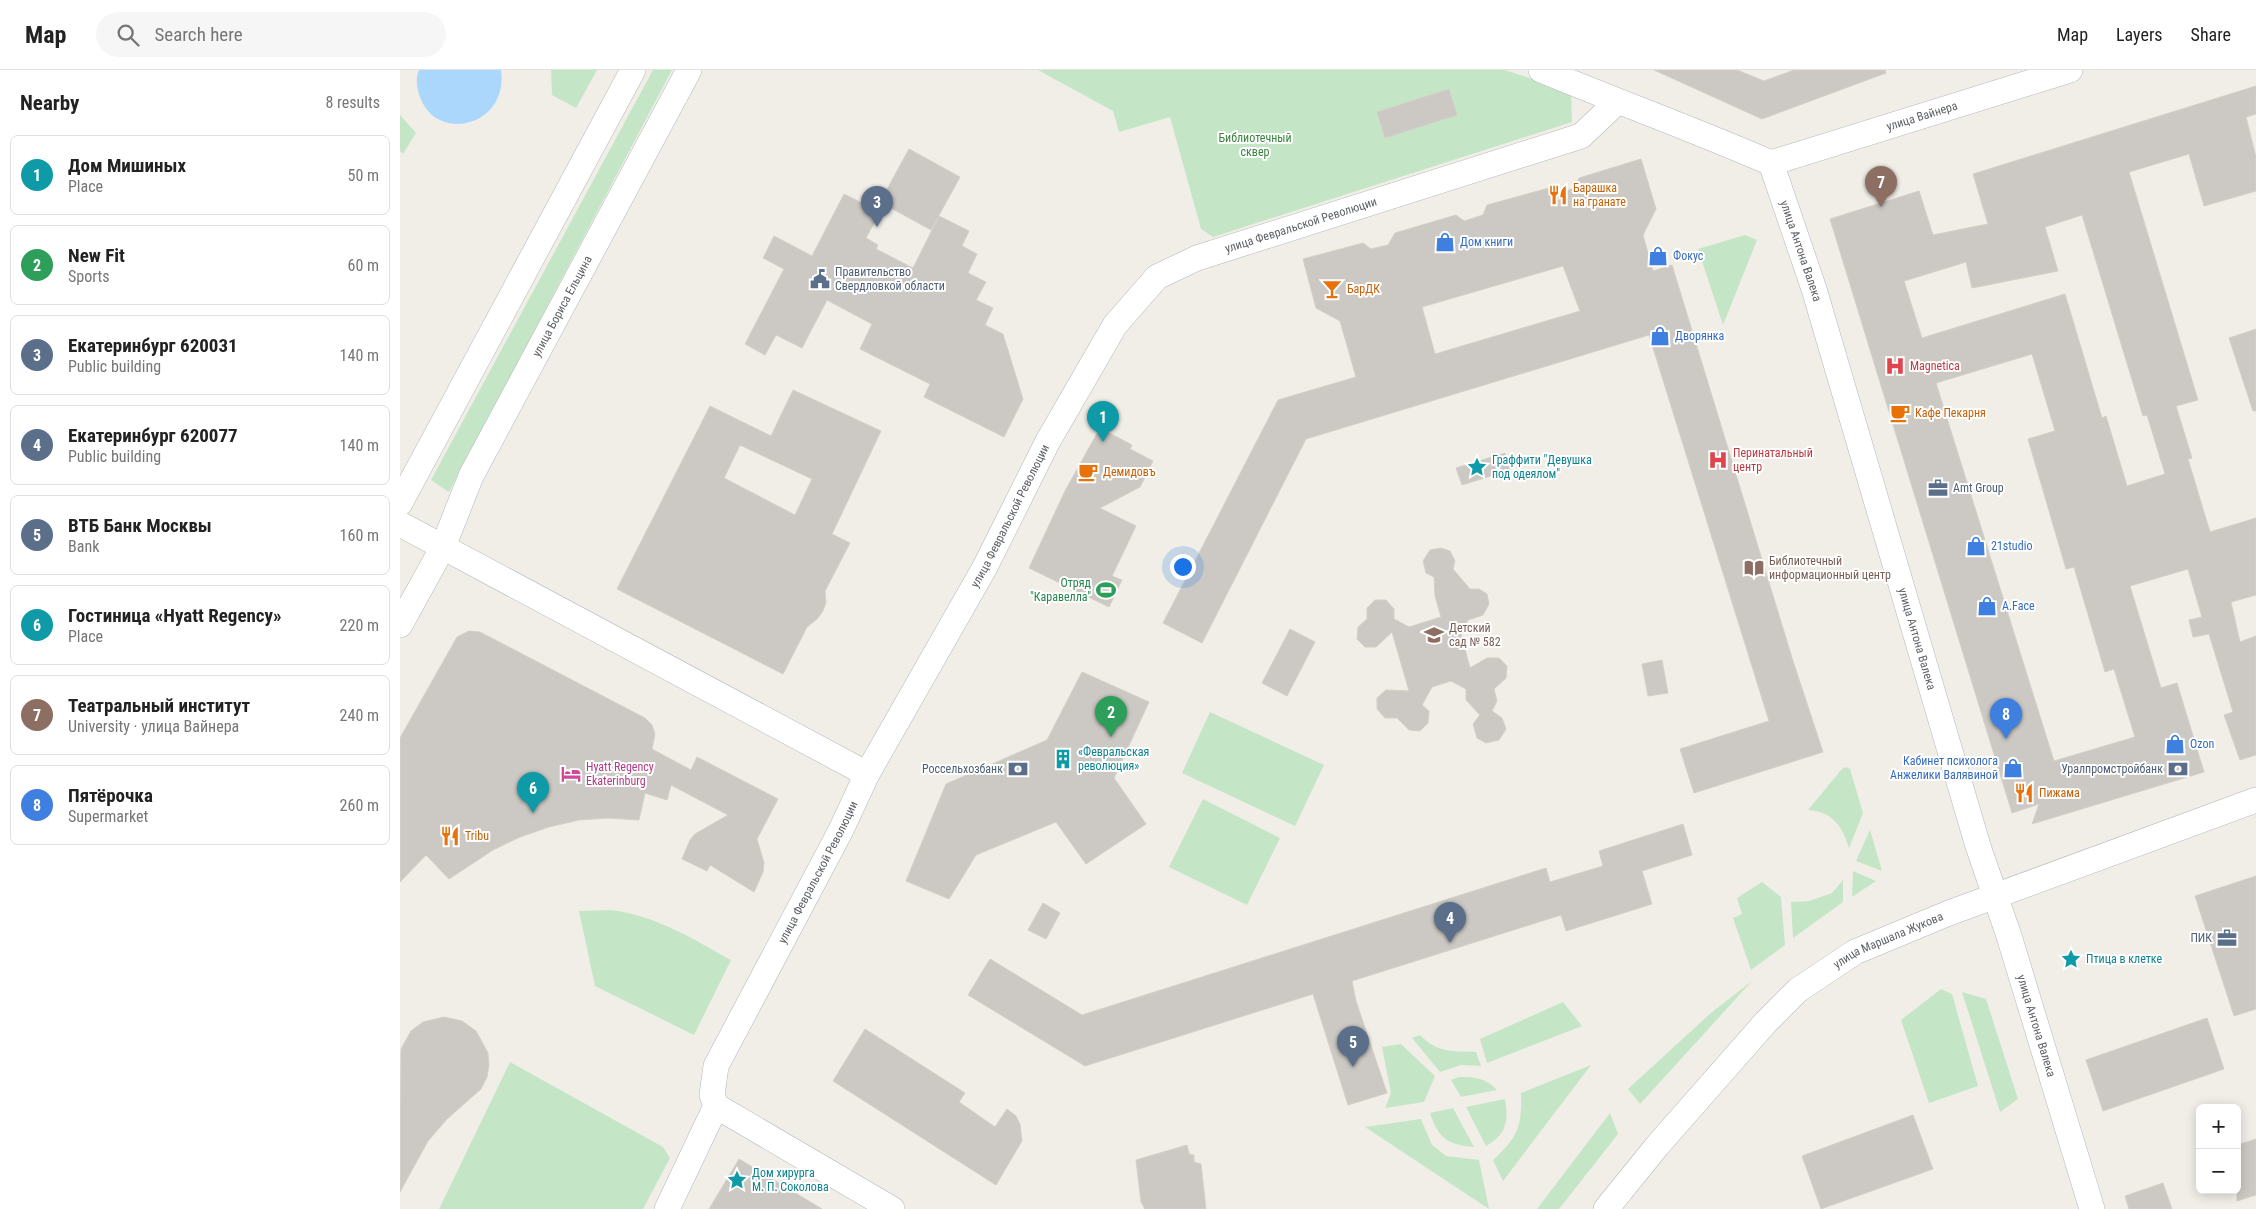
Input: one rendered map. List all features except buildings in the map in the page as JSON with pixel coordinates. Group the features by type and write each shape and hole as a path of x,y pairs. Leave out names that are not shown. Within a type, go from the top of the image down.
{"street":[{"path":"400,503 634,70"},
{"name":"улица Бориса Ельцина","path":"400,626 443,547 471,476 689,70"},
{"path":"1541,70 1617,102 1698,131 1771,163"},
{"name":"улица Вайнера","path":"1771,163 2070,70"},
{"name":"улица Февральской Революции","path":"716,1106 712,1095 716,1066 841,830 867,774 985,567 1069,402 1115,325 1157,277 1197,258 1581,136 1617,102"},
{"name":"улица Антона Валека","path":"1771,163 1814,289 1978,846 2009,936 2092,1209"},
{"path":"400,524 867,774"},
{"name":"улица Маршала Жукова","path":"1606,1209 1657,1146 1766,1022 1798,990 1855,952 1949,913 1995,898 2256,800"},
{"path":"667,1209 716,1106 892,1209"}],"green space":[{"path":"551,70 597,70 576,108 552,95"},
{"path":"653,70 672,70 449,492 431,480"},
{"name":"Библиотечный сквер","path":"1038,70 1505,70 1571,92 1572,122 1213,237 1201,229 1170,117 1119,132 1113,111"},
{"path":"400,115 416,133 403,154 400,151"},
{"path":"1745,235 1757,240 1723,325 1698,249"},
{"path":"1210,712 1324,765 1295,826 1182,773"},
{"path":"1846,767 1850,769 1863,813 1849,848 1840,827 1830,817 1817,811 1808,810 1842,769"},
{"path":"1203,799 1280,838 1247,905 1169,867"},
{"path":"1870,830 1882,871 1856,861"},
{"path":"1853,871 1876,881 1852,897"},
{"path":"1843,880 1843,902 1793,938 1791,902 1809,901 1832,893"},
{"path":"1762,882 1781,897 1785,945 1751,970 1733,918 1742,914 1737,898"},
{"path":"611,910 644,917 659,923 688,936 731,960 694,1035 595,986 579,911"},
{"path":"1752,981 1640,1104 1628,1089 1712,1012"},
{"path":"1941,989 1952,994 1978,1086 1929,1103 1901,1020"},
{"path":"1962,992 1986,999 2018,1099 2000,1112"},
{"path":"1563,1002 1582,1026 1487,1063 1480,1039"},
{"path":"1420,1035 1426,1041 1445,1050 1476,1052 1481,1066 1461,1065 1440,1072 1412,1038"},
{"path":"1401,1044 1435,1076 1424,1102 1385,1108 1391,1093 1382,1047"},
{"path":"510,1062 663,1147 670,1158 643,1209 439,1209"},
{"path":"1591,1065 1503,1181 1493,1160 1508,1145 1517,1131 1521,1115 1521,1093"},
{"path":"1459,1077 1480,1079 1489,1083 1497,1090 1461,1097 1451,1080"},
{"path":"1505,1099 1507,1114 1502,1132 1493,1142 1486,1146 1466,1107"},
{"path":"1453,1108 1474,1147 1457,1144 1445,1139 1433,1122 1430,1113"},
{"path":"1610,1113 1618,1134 1559,1209 1537,1209"},
{"path":"1421,1119 1432,1145 1446,1156 1479,1160 1489,1209 1365,1127"}],"water":[{"path":"419,70 501,70 501,89 494,104 483,116 470,122 455,124 441,120 429,112 418,90"}],"place":[{"name":"Барашка на гранате","path":"1558,195"},
{"name":"Театральный институт","path":"1881,207"},
{"name":"Екатеринбург 620031","path":"877,227"},
{"name":"Дом книги","path":"1445,242"},
{"name":"Фокус","path":"1658,256"},
{"name":"Правительство Свердловкой области","path":"820,279"},
{"name":"БарДК","path":"1332,289"},
{"name":"Дворянка","path":"1660,336"},
{"name":"Magnetica","path":"1895,366"},
{"name":"Кафе Пекарня","path":"1900,413"},
{"name":"Дом Мишиных","path":"1103,442"},
{"name":"Перинатальный центр","path":"1718,460"},
{"name":"Граффити \"Девушка под одеялом\"","path":"1477,467"},
{"name":"Демидовъ","path":"1088,472"},
{"name":"Аmt Group","path":"1938,488"},
{"name":"21studio","path":"1976,546"},
{"name":"Библиотечный информационный центр","path":"1754,568"},
{"name":"Отряд \"Каравелла\"","path":"1106,590"},
{"name":"А.Face","path":"1987,606"},
{"name":"Детский сад № 582","path":"1434,635"},
{"name":"New Fit","path":"1111,737"},
{"name":"Пятёрочка","path":"2006,739"},
{"name":"Ozon","path":"2175,744"},
{"name":"«Февральская революция»","path":"1063,759"},
{"name":"Кабинет психолога Анжелики Валявиной","path":"2013,768"},
{"name":"Россельхозбанк","path":"1018,769"},
{"name":"Уралпромстройбанк","path":"2178,769"},
{"name":"Hyatt Regency Ekaterinburg","path":"571,774"},
{"name":"Пижама","path":"2024,793"},
{"name":"Гостиница «Hyatt Regency»","path":"533,813"},
{"name":"Tribu","path":"450,836"},
{"name":"ПИК","path":"2227,938"},
{"name":"Екатеринбург 620077","path":"1450,943"},
{"name":"Птица в клетке","path":"2071,959"},
{"name":"ВТБ Банк Москвы","path":"1353,1067"},
{"name":"Дом хирурга М. П. Соколова","path":"737,1180"}]}
